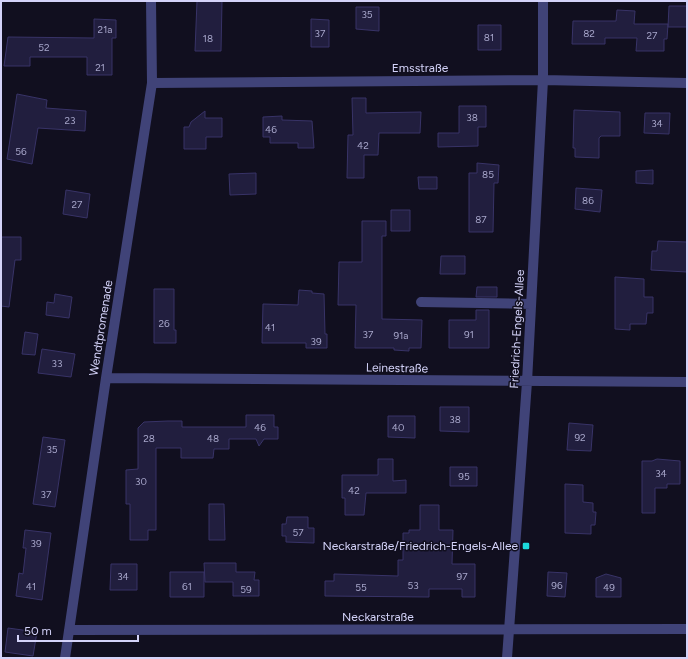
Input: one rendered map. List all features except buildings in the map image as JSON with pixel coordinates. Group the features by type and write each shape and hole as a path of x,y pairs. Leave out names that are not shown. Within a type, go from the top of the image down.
{"street":[{"name":"Wendtpromenade","path":"65,658 106,378 152,83 151,1"},
{"name":"Friedrich-Engels-Allee","path":"507,658 528,382 543,80 542,1"},
{"name":"Emsstraße","path":"152,83 543,80 687,83"},
{"path":"421,302 531,304"},
{"name":"Leinestraße","path":"106,378 687,382"},
{"name":"Neckarstraße","path":"69,630 687,629"}],"place":[{"name":"Neckarstraße/Friedrich-Engels-Allee","path":"526,546"}]}
